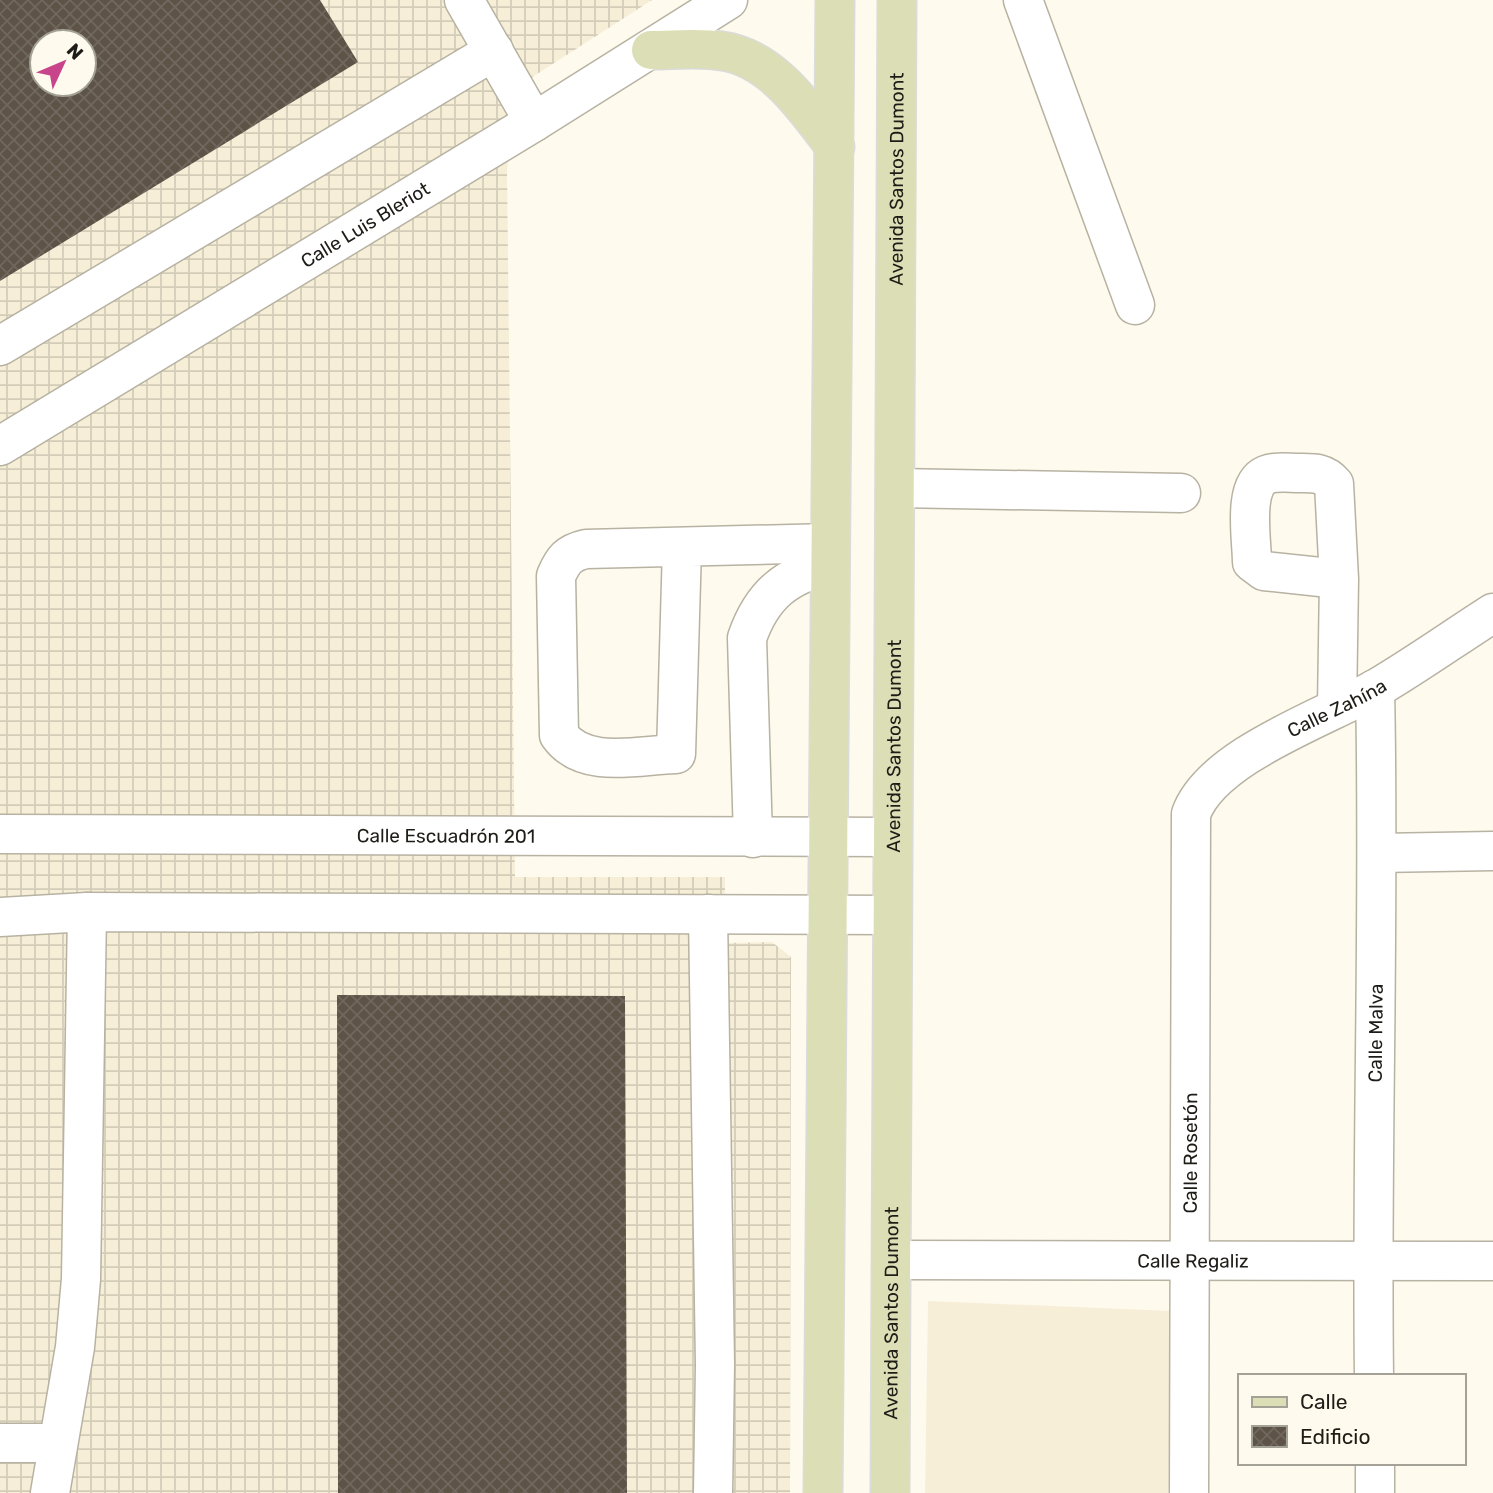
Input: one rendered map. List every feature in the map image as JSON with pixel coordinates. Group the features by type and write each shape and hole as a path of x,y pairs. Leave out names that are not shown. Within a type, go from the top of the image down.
{"main road":[{"path":"824,1493 826,915 835,0"},
{"name":"Avenida Santos Dumont","path":"890,1493 891,837 897,488 897,0"},
{"path":"651,50 724,51 761,67 793,91 835,147"}],"street":[{"path":"464,0 534,122"},
{"name":"Calle Luis Bleriot","path":"0,446 534,122 728,0"},
{"path":"1023,0 1135,305"},
{"path":"0,345 494,51"},
{"path":"897,488 1181,493"},
{"path":"682,547 676,754 587,757 573,751 559,735 556,576 562,561 571,552 586,549 682,547 830,554"},
{"path":"754,838 747,638 754,617 785,582 830,554"},
{"path":"1337,707 1339,579"},
{"name":"Calle Zahína","path":"1191,814 1195,802 1220,773 1337,707 1375,689 1493,613"},
{"name":"Calle Malva","path":"1374,1374 1372,1261 1379,853 1375,689"},
{"name":"Calle Rosetón","path":"1189,1493 1191,814"},
{"name":"Calle Escuadrón 201","path":"0,834 827,839 891,837"},
{"path":"1379,853 1493,851"},
{"path":"0,917 87,912 892,915"},
{"path":"50,1493 75,1347 80,1279 87,912"},
{"path":"708,914 715,1365 713,1493"},
{"name":"Calle Regaliz","path":"892,1261 1493,1261"},
{"path":"0,1443 58,1443"},
{"path":"1375,1465 1375,1493"}],"shaded area":[{"path":"0,0 652,0 517,87 507,171 515,877 725,877 725,943 772,942 791,957 790,1493 0,1493"},
{"path":"928,1301 1172,1311 1168,1493 925,1493"}],"building":[{"path":"0,0 320,0 358,62 0,281"},
{"path":"337,995 625,996 627,1493 338,1493"}]}
